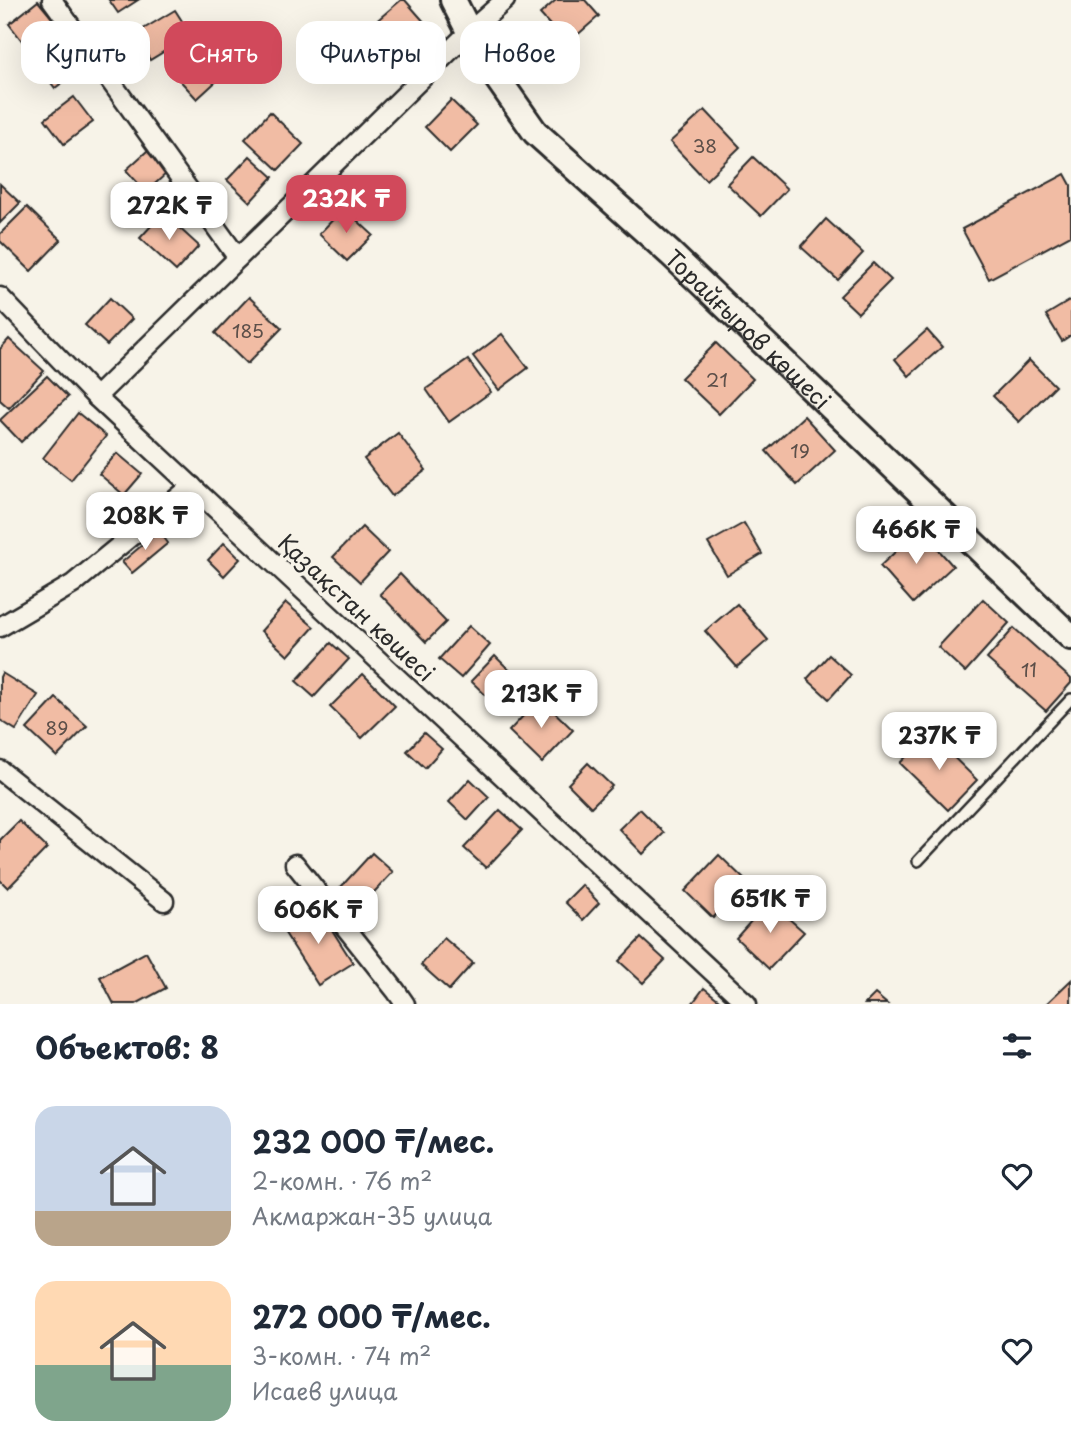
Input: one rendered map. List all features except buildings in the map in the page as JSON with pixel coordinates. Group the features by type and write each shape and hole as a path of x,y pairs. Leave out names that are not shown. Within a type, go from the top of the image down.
{"street":[{"path":"52,0 239,258"},
{"name":"Торайғыров көшесі","path":"453,0 464,21"},
{"path":"481,21 505,0"},
{"path":"96,397 460,41"},
{"name":"Торайғыров көшесі","path":"501,84 535,132 671,254 1071,637"},
{"name":"Қазақстан көшесі","path":"0,297 96,397 747,1004"},
{"path":"0,627 73,584 192,486"},
{"path":"0,770 164,901"},
{"path":"295,864 405,1004"}],"lane":[{"path":"918,861 1071,699"}]}
